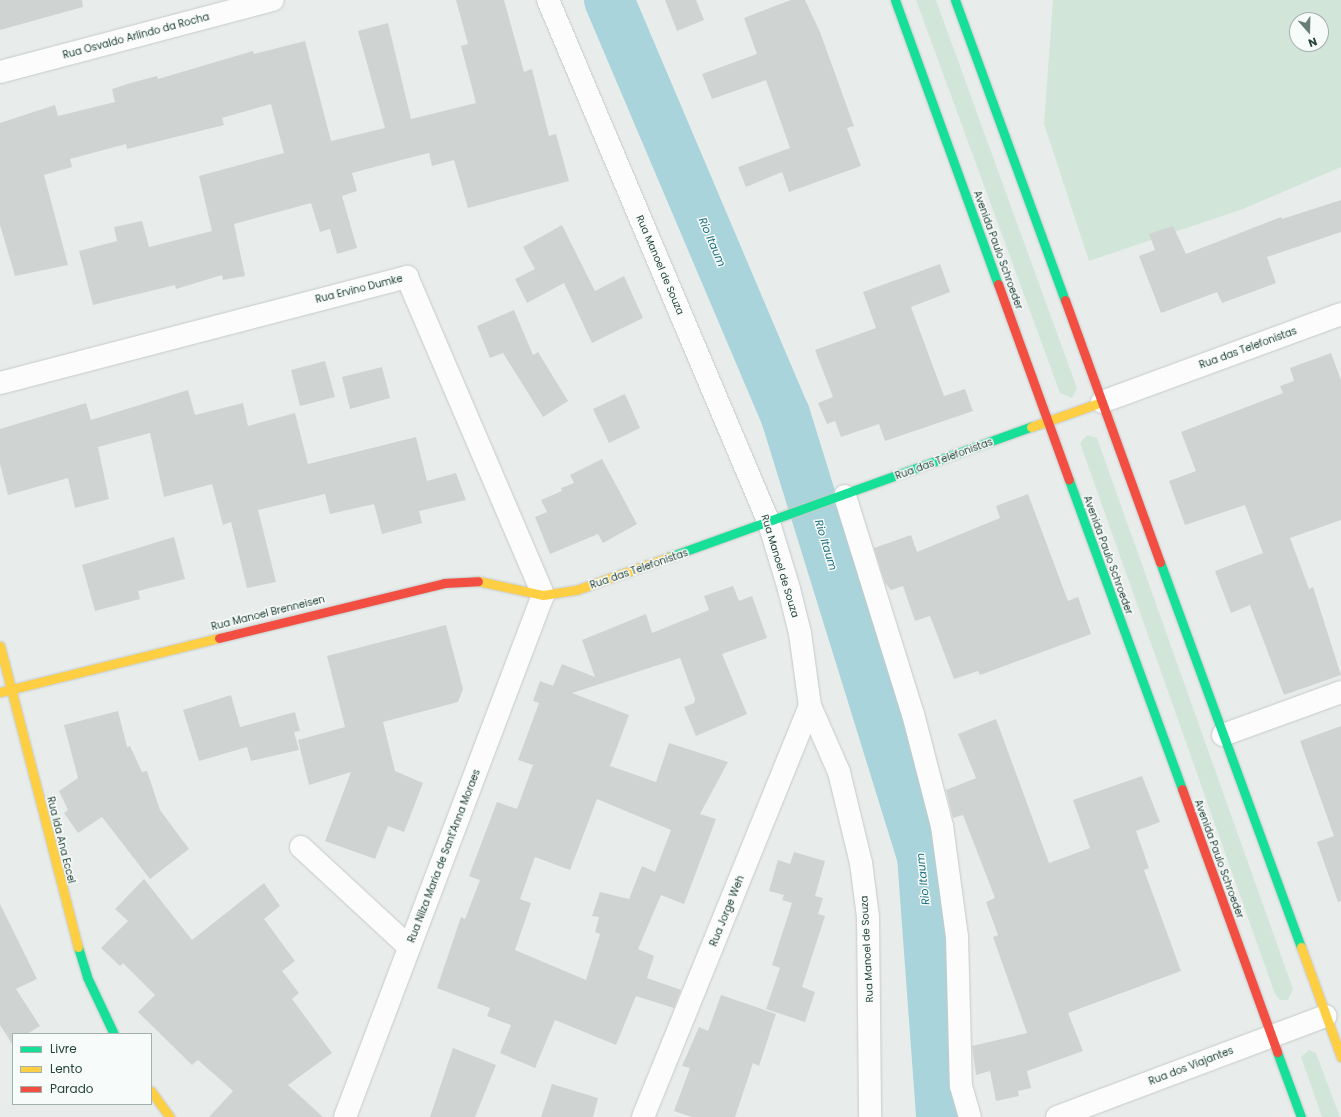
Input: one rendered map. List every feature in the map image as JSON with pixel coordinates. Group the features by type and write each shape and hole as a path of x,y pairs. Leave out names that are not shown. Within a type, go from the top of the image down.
{"main road":[{"name":"Avenida Paulo Schroeder","path":"896,0 1301,1117"},
{"path":"956,0 1341,1057"},
{"name":"Rua das Telefonistas","path":"543,595 615,578 1102,402"},
{"name":"Rua Manoel Brenneisen","path":"0,692 444,583 478,581 543,595"},
{"name":"Rua Ida Ana Eccel","path":"0,646 85,970 114,1033"},
{"path":"152,1092 170,1117"}],"street":[{"name":"Rua Osvaldo Arlindo da Rocha","path":"0,72 273,0"},
{"name":"Rua Manoel de Souza","path":"548,0 769,523 800,633 810,706 839,772 861,863 868,917 870,1117"},
{"name":"Rua Ervino Dumke","path":"0,383 407,276 543,595"},
{"name":"Rua das Telefonistas","path":"1102,402 1341,314"},
{"path":"837,498 914,714 942,826 958,937 961,1086 970,1117"},
{"name":"Rua Nilza Maria de Sant'Anna Moraes","path":"345,1117 543,595"},
{"path":"1224,736 1341,692"},
{"name":"Rua Jorge Weh","path":"644,1117 810,706"},
{"path":"301,847 409,947"},
{"name":"Rua dos Viajantes","path":"1057,1117 1326,1016"}],"green space":[{"path":"916,0 936,0 1077,388 1072,398 1060,393"},
{"path":"1053,0 1341,0 1341,167 1243,209 1089,261 1044,124"},
{"path":"1087,435 1097,438 1293,989 1288,1000 1280,1000 1275,994 1080,443"},
{"path":"1309,1050 1316,1053 1340,1117 1322,1117 1301,1057"}],"building":[{"path":"0,0 82,0 83,7 0,30"},
{"path":"456,0 504,0 524,72 532,69 549,136 556,134 569,181 468,208 454,160 432,166 429,153 401,160 352,173 357,191 342,196 357,248 337,254 330,229 320,232 311,203 234,224 245,276 223,280 222,275 176,289 175,285 93,305 79,251 117,241 114,227 142,221 149,247 212,231 199,176 284,153 271,104 222,118 224,125 127,149 126,144 70,159 72,167 44,175 68,265 15,276 0,225 0,123 55,105 58,116 115,102 112,89 157,76 158,79 253,51 254,54 305,41 331,141 385,128 358,31 388,23 411,119 476,103 461,46 468,44"},
{"path":"665,0 696,0 704,20 677,31"},
{"path":"791,0 805,0 820,32 854,126 847,128 861,166 789,192 782,172 746,187 738,167 790,148 766,80 712,99 702,74 757,54 744,18"},
{"path":"1341,200 1341,232 1267,257 1276,283 1222,303 1217,292 1161,313 1139,256 1155,250 1149,234 1173,226 1186,254 1281,217 1282,219"},
{"path":"562,225 595,291 624,276 643,318 592,343 564,283 527,303 515,279 535,269 523,247"},
{"path":"940,264 950,292 911,307 944,396 965,389 973,411 885,441 879,424 841,437 835,421 827,424 818,403 833,397 815,350 876,328 863,292"},
{"path":"514,310 533,355 538,352 568,401 543,417 503,353 490,358 477,326"},
{"path":"1331,353 1341,380 1341,520 1290,538 1309,589 1313,587 1341,675 1284,695 1250,605 1231,613 1215,571 1263,553 1245,505 1185,525 1169,481 1196,471 1181,432 1283,393 1280,386 1294,381 1290,368"},
{"path":"325,361 335,397 300,406 291,370"},
{"path":"382,367 390,398 350,409 342,377"},
{"path":"188,390 195,415 243,403 248,426 295,413 308,464 416,437 427,481 456,473 466,500 419,511 422,523 382,534 374,504 330,514 325,494 258,510 276,582 247,588 231,522 223,525 212,484 164,497 150,433 98,447 109,499 75,508 68,478 8,495 0,464 0,429 86,403 91,420"},
{"path":"625,394 640,428 609,443 593,409"},
{"path":"602,459 637,524 603,543 598,534 550,554 535,517 547,512 541,500 562,491 561,488 574,483 570,475"},
{"path":"1028,494 1068,601 1078,597 1091,634 980,675 978,671 954,679 930,616 915,621 903,586 891,590 885,583 874,548 911,535 917,552 1000,518 996,506"},
{"path":"174,537 185,579 138,591 140,599 95,611 82,565"},
{"path":"733,586 739,601 752,596 767,638 722,654 747,714 696,736 684,707 694,703 695,699 680,658 572,693 629,715 610,766 656,782 669,743 728,762 700,814 716,819 684,904 661,895 638,949 654,956 647,978 681,990 674,1008 636,996 616,1045 555,1020 535,1068 500,1053 511,1025 487,1016 490,1008 437,988 461,917 465,919 480,880 469,876 497,802 517,809 533,765 518,760 539,703 533,701 540,681 553,686 562,664 595,677 582,640 646,614 652,633 709,610 704,596","holes":["597,799 671,830 655,872 642,866 629,899 600,892 592,916 599,917 595,932 600,934 586,980 515,950 531,903 520,899 535,857 570,870"]},
{"path":"446,625 463,689 458,702 383,722 395,771 423,783 404,832 388,826 375,859 325,841 351,772 309,785 298,740 345,727 327,656"},
{"path":"231,695 240,727 295,712 300,731 294,732 299,750 251,761 247,747 199,761 183,710"},
{"path":"118,711 127,747 130,746 142,772 147,771 160,810 189,849 150,879 102,817 78,833 64,813 68,810 59,791 78,778 64,725"},
{"path":"996,719 1049,863 1090,848 1073,800 1142,776 1160,822 1136,831 1149,868 1144,870 1181,971 1068,1013 1083,1051 1027,1071 1031,1088 1018,1091 1019,1096 996,1101 990,1071 976,1075 972,1046 1027,1033 993,937 998,935 986,902 995,898 963,815 953,818 946,790 976,778 958,734"},
{"path":"1341,726 1341,901 1338,902 1317,842 1334,836 1300,741"},
{"path":"794,852 825,861 815,896 823,898 818,914 825,916 802,987 815,992 805,1022 766,1009 780,968 772,965 792,903 782,900 784,895 769,891 778,860 790,864"},
{"path":"144,879 192,940 264,883 280,906 264,919 295,961 282,971 299,993 292,999 332,1053 288,1085 323,1117 209,1117 233,1091 198,1060 192,1065 138,1012 155,995 123,963 120,966 101,948 128,921 115,909"},
{"path":"0,904 37,979 16,989 40,1026 29,1033 12,1033 12,1044 0,1025"},
{"path":"721,995 776,1014 759,1066 753,1063 735,1117 692,1117 674,1111 690,1068 682,1066 699,1027 708,1031"},
{"path":"453,1048 496,1065 475,1117 430,1117"},
{"path":"552,1084 598,1098 593,1117 541,1117"}],"waterway":[{"name":"Rio Itaum","path":"609,0 785,414 922,856 941,1117"}],"traffic: fast":[{"path":"895,0 998,284"},
{"path":"955,0 1065,300"},
{"path":"669,557 1031,427"},
{"path":"1069,480 1182,789"},
{"path":"1160,562 1301,947"},
{"path":"78,947 87,977 114,1033"},
{"path":"1277,1052 1301,1117"}],"traffic: slow":[{"path":"1031,427 1102,402"},
{"path":"478,581 543,595 576,590 669,557"},
{"path":"0,692 219,638"},
{"path":"0,646 78,947"},
{"path":"1301,947 1341,1057"},
{"path":"152,1092 170,1117"}],"traffic: jam":[{"path":"998,284 1069,480"},
{"path":"1065,300 1160,562"},
{"path":"219,638 444,583 478,581"},
{"path":"1182,789 1277,1052"}]}
